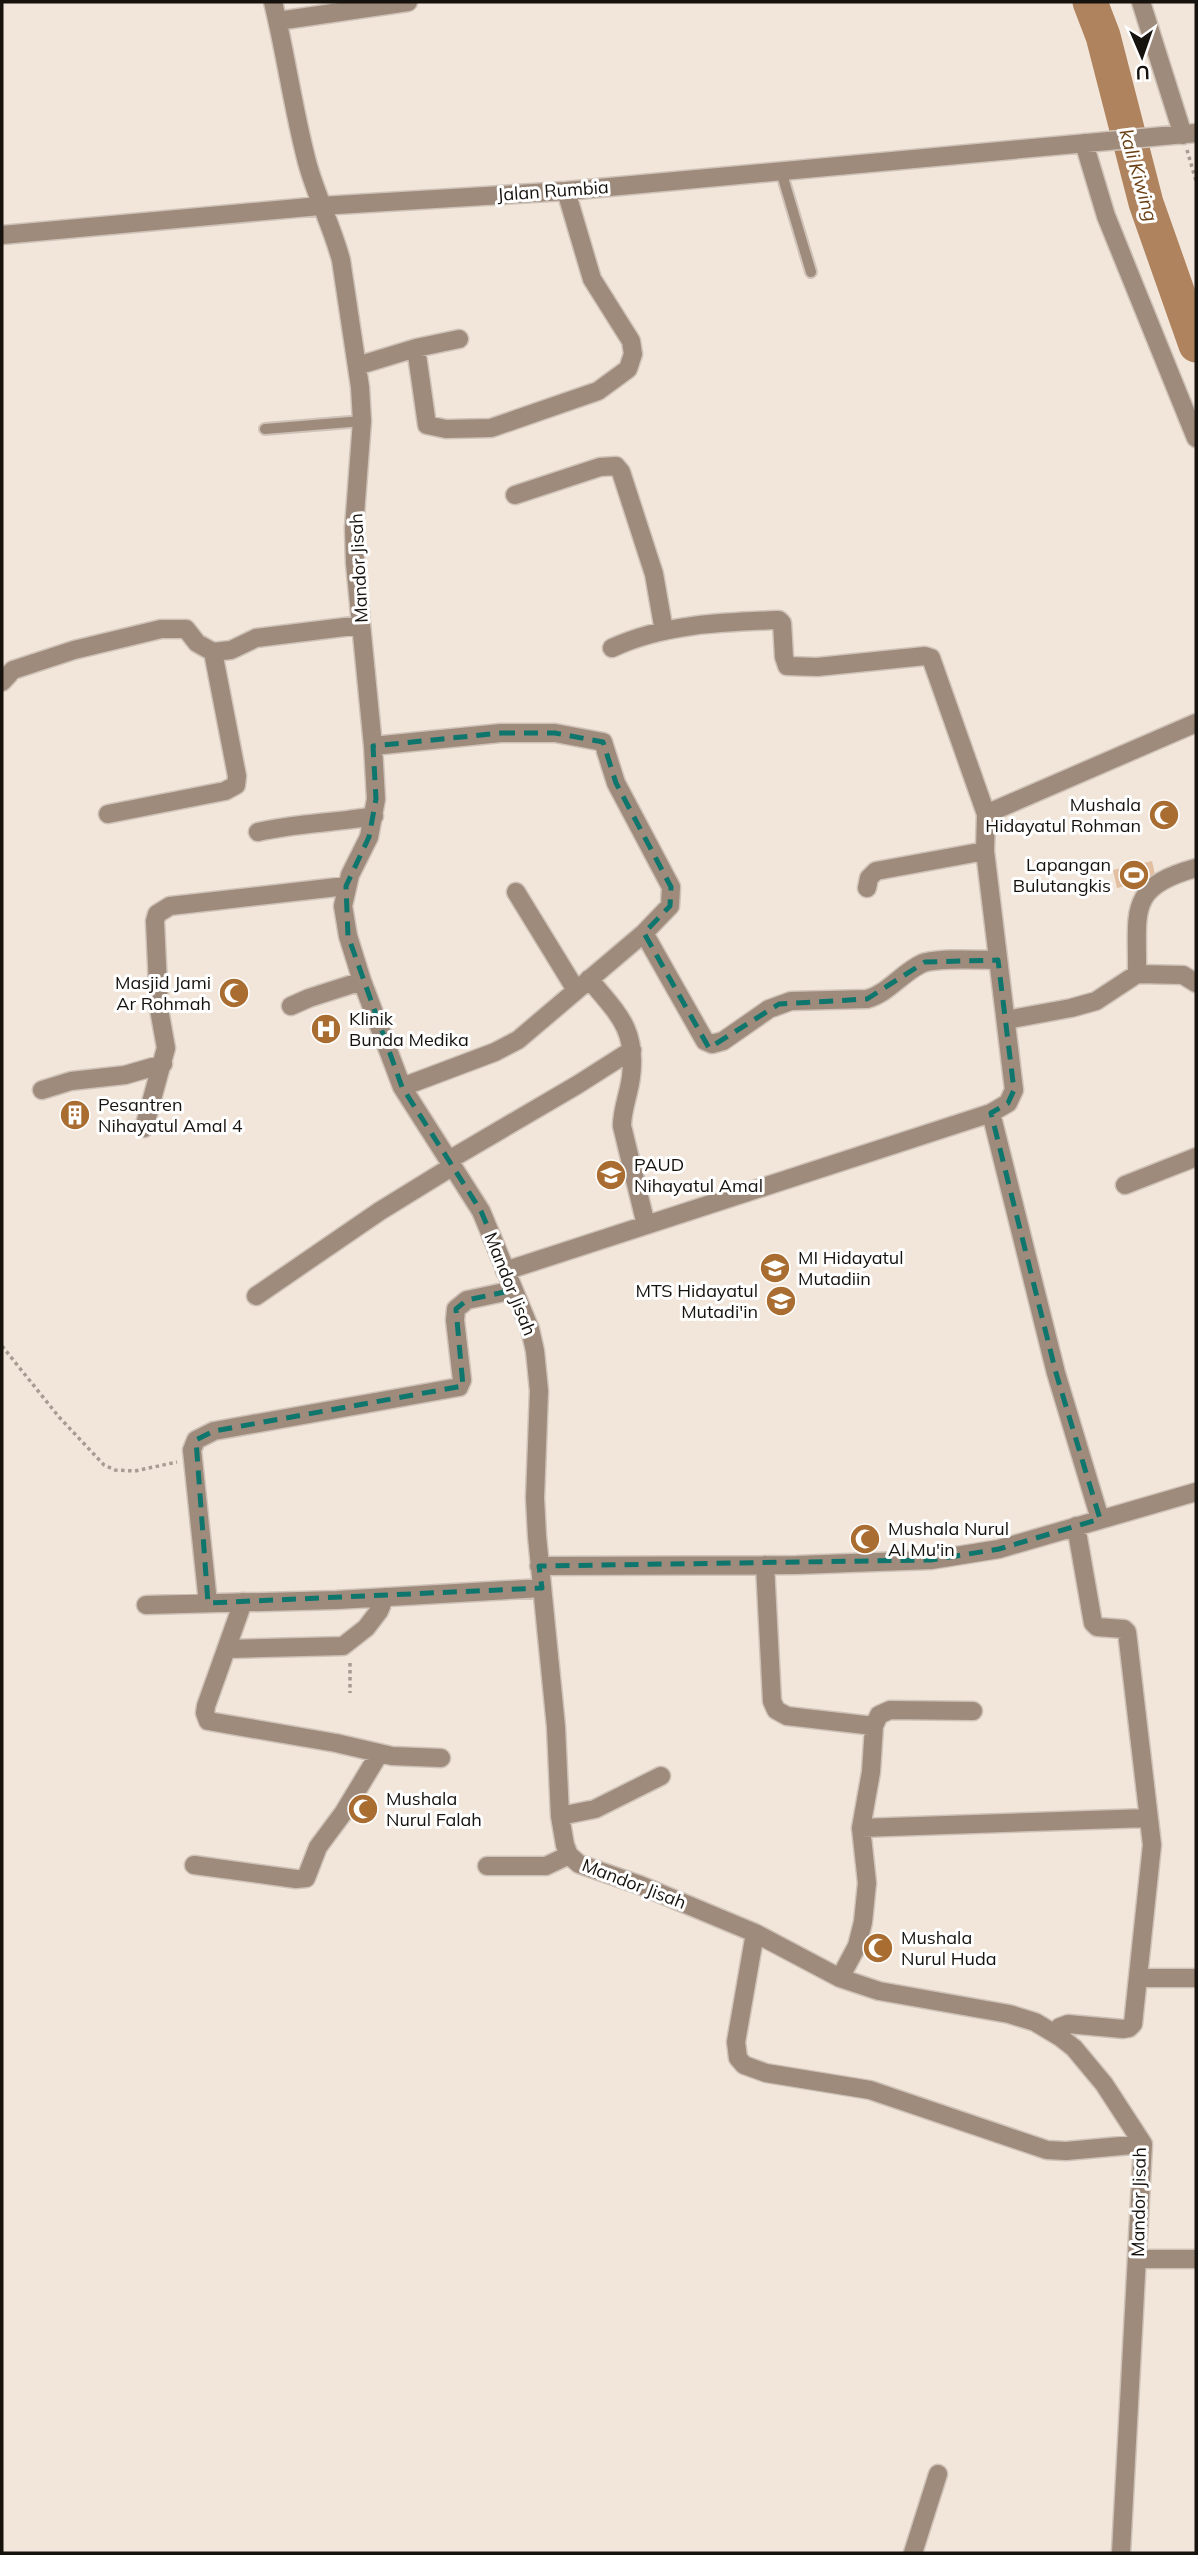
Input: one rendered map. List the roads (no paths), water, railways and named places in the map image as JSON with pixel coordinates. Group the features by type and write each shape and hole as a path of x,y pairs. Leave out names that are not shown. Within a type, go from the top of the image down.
{"street":[{"name":"Mandor Jisah","path":"273,2 302,139 320,206 341,260 357,366 362,421 354,528 376,799 369,837 346,886 343,906 348,936 362,981 402,1087 481,1211 530,1329 539,1391 536,1498 539,1566 556,1727 559,1816 569,1855 579,1864 640,1885 755,1933 840,1978 899,1995 1009,2014 1035,2022 1073,2048 1104,2084 1143,2144 1121,2553"},
{"path":"278,21 408,2"},
{"path":"1141,2 1182,135"},
{"name":"Jalan Rumbia","path":"2,235 320,206 566,191 1182,135"},
{"path":"1084,143 1106,216 1196,438"},
{"path":"416,348 427,425 446,429 491,428 598,391 628,369 633,354 631,341 592,279 566,191"},
{"path":"357,366 416,348 459,339"},
{"path":"515,495 600,467 615,466 621,472 654,574 664,631"},
{"path":"505,1270 991,1112 1008,1102 1014,1090 985,851 986,814 934,662 928,657 817,667 787,666 782,623 779,620 701,625 664,631 638,636 612,648"},
{"path":"2,682 13,670 74,650 161,629 186,629 197,643 214,652 231,650 256,638 361,625"},
{"path":"108,814 225,791 236,785 237,776 214,652"},
{"path":"986,814 1196,723"},
{"path":"373,746 501,733 555,733 603,742 616,783 671,887 670,906 643,933 507,1047 402,1087"},
{"path":"258,832 285,826 334,823 374,816"},
{"path":"867,888 869,878 876,871 985,851"},
{"path":"1137,974 1138,918 1144,894 1153,885 1172,875 1196,868"},
{"path":"144,1128 166,1048 159,1009 155,920 157,914 170,906 346,886"},
{"path":"516,892 583,985 619,1015 629,1033 632,1049 631,1078 622,1112 622,1126 646,1225"},
{"path":"643,933 705,1041 712,1044 723,1041 779,1003 867,999 877,997 906,972 925,962 998,960"},
{"path":"1006,1020 1071,1008 1096,1000 1137,974 1183,975 1196,982"},
{"path":"291,1006 362,981"},
{"path":"256,1296 451,1163 632,1049"},
{"path":"43,1090 71,1081 125,1075 163,1064"},
{"path":"991,1112 1056,1373 1101,1519"},
{"path":"1125,1185 1196,1157"},
{"path":"208,1603 192,1447 195,1440 214,1431 459,1387 462,1380 454,1314 458,1305 467,1300 514,1290"},
{"path":"539,1566 765,1565 906,1561 975,1554 1196,1492"},
{"path":"1060,2037 1060,2027 1068,2024 1129,2028 1133,2024 1152,1845 1126,1632 1124,1629 1097,1627 1093,1623 1076,1526"},
{"path":"765,1565 772,1701 776,1710 787,1716 874,1726"},
{"path":"146,1605 385,1597 542,1588"},
{"path":"227,1649 343,1646 374,1618 385,1597"},
{"path":"243,1602 206,1706 208,1721 336,1743 379,1754 441,1758"},
{"path":"840,1978 857,1946 863,1922 867,1883 861,1829 871,1772 874,1726 879,1715 890,1710 973,1711"},
{"path":"194,1865 296,1879 306,1878 318,1847 344,1812 379,1754"},
{"path":"559,1816 595,1809 661,1776"},
{"path":"861,1829 1148,1818"},
{"path":"487,1866 546,1866 569,1855"},
{"path":"755,1933 736,2042 738,2058 744,2065 766,2073 870,2090 1047,2150 1066,2151 1143,2144"},
{"path":"1138,1978 1196,1978"},
{"path":"1138,2259 1196,2259"},
{"path":"913,2553 938,2474"}],"lane":[{"path":"781,171 811,272"},
{"path":"265,429 362,421"}],"waterway":[{"name":"kali Kiwing","path":"1090,2 1103,36 1146,203 1196,345"}],"place":[{"name":"Mushala Hidayatul Rohman","path":"1164,815"},
{"name":"Lapangan Bulutangkis","path":"1134,875"},
{"name":"Masjid Jami Ar Rohmah","path":"234,993"},
{"name":"Klinik Bunda Medika","path":"326,1029"},
{"name":"Pesantren Nihayatul Amal 4","path":"75,1115"},
{"name":"PAUD Nihayatul Amal","path":"611,1175"},
{"name":"MI Hidayatul Mutadiin","path":"775,1268"},
{"name":"MTS Hidayatul Mutadi'in","path":"781,1301"},
{"name":"Mushala Nurul Al Mu'in","path":"865,1539"},
{"name":"Mushala Nurul Falah","path":"363,1809"},
{"name":"Mushala Nurul Huda","path":"878,1948"}]}
